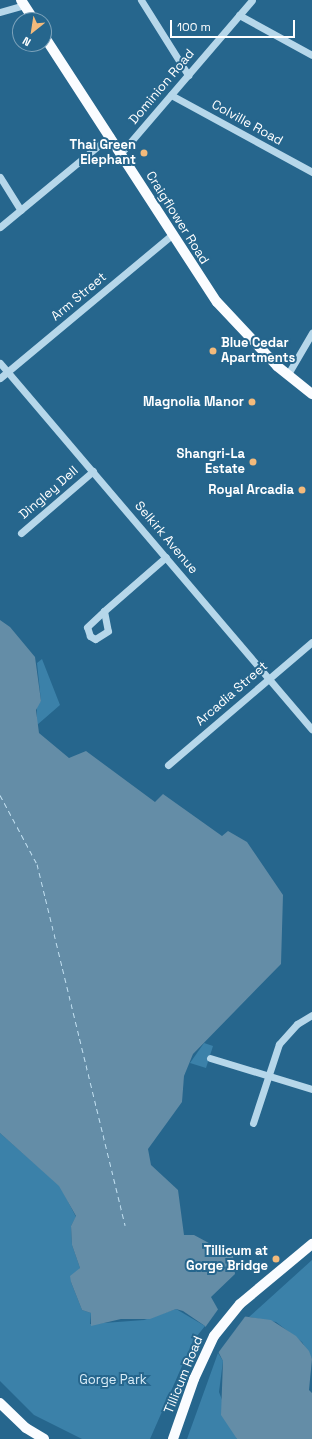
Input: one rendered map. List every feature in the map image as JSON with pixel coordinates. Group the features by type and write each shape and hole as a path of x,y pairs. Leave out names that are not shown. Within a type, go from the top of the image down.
{"main road":[{"path":"22,2 29,12"},
{"name":"Craigflower Road","path":"52,48 229,318 288,374 312,394"},
{"name":"Tillicum Road","path":"173,1439 207,1348 240,1304 312,1244"},
{"path":"1,1406 44,1439"}],"street":[{"path":"141,0 188,75"},
{"name":"Dominion Road","path":"121,153 252,0"},
{"path":"0,12 22,2"},
{"path":"239,15 312,55"},
{"name":"Colville Road","path":"171,95 312,172"},
{"path":"0,227 110,136"},
{"path":"0,177 21,210"},
{"name":"Arm Street","path":"0,378 173,234"},
{"path":"288,374 312,333"},
{"name":"Selkirk Avenue","path":"0,363 312,729"},
{"name":"Dingley Dell","path":"21,533 93,472"},
{"path":"104,611 166,557"},
{"name":"Arcadia Street","path":"168,765 312,642"},
{"path":"253,1124 267,1076 279,1044 297,1024 312,1015"},
{"path":"210,1058 312,1090"}],"green space":[{"path":"42,659 60,705 37,725 37,705 41,701 37,663"},
{"path":"204,1043 213,1046 206,1068 190,1063"},
{"name":"Gorge Park","path":"0,1133 60,1186 76,1217 71,1226 72,1245 80,1268 71,1282 82,1310 91,1313 90,1324 144,1320 176,1309 205,1326 193,1341 150,1439 82,1439 34,1415 0,1381"},
{"path":"312,1260 312,1359 302,1342 276,1322 249,1317"},
{"path":"218,1353 223,1361 219,1392 237,1439 187,1439"}],"shaded area":[{"path":"0,620 10,627 35,657 41,701 36,710 39,733 69,758 86,751 155,802 163,794 222,836 228,831 247,842 283,895 281,964 193,1054 184,1076 182,1102 148,1149 151,1165 178,1190 184,1235 194,1235 233,1256 235,1274 211,1297 220,1313 271,1320 296,1336 309,1351 312,1359 309,1390 312,1393 312,1439 237,1439 221,1415 223,1361 205,1326 183,1311 176,1309 150,1319 121,1319 91,1326 91,1313 82,1310 70,1276 80,1268 72,1245 71,1226 76,1216 59,1186 0,1133"}],"pier":[{"path":"219,1308 247,1314 218,1353 204,1329"}],"ferry route":[{"path":"0,795 37,864 125,1225"}],"place":[{"name":"Thai Green Elephant","path":"144,153"},
{"name":"Blue Cedar Apartments","path":"213,351"},
{"name":"Magnolia Manor","path":"252,402"},
{"name":"Shangri-La Estate","path":"253,462"},
{"name":"Royal Arcadia","path":"302,490"},
{"name":"Tillicum at Gorge Bridge","path":"276,1259"}]}
